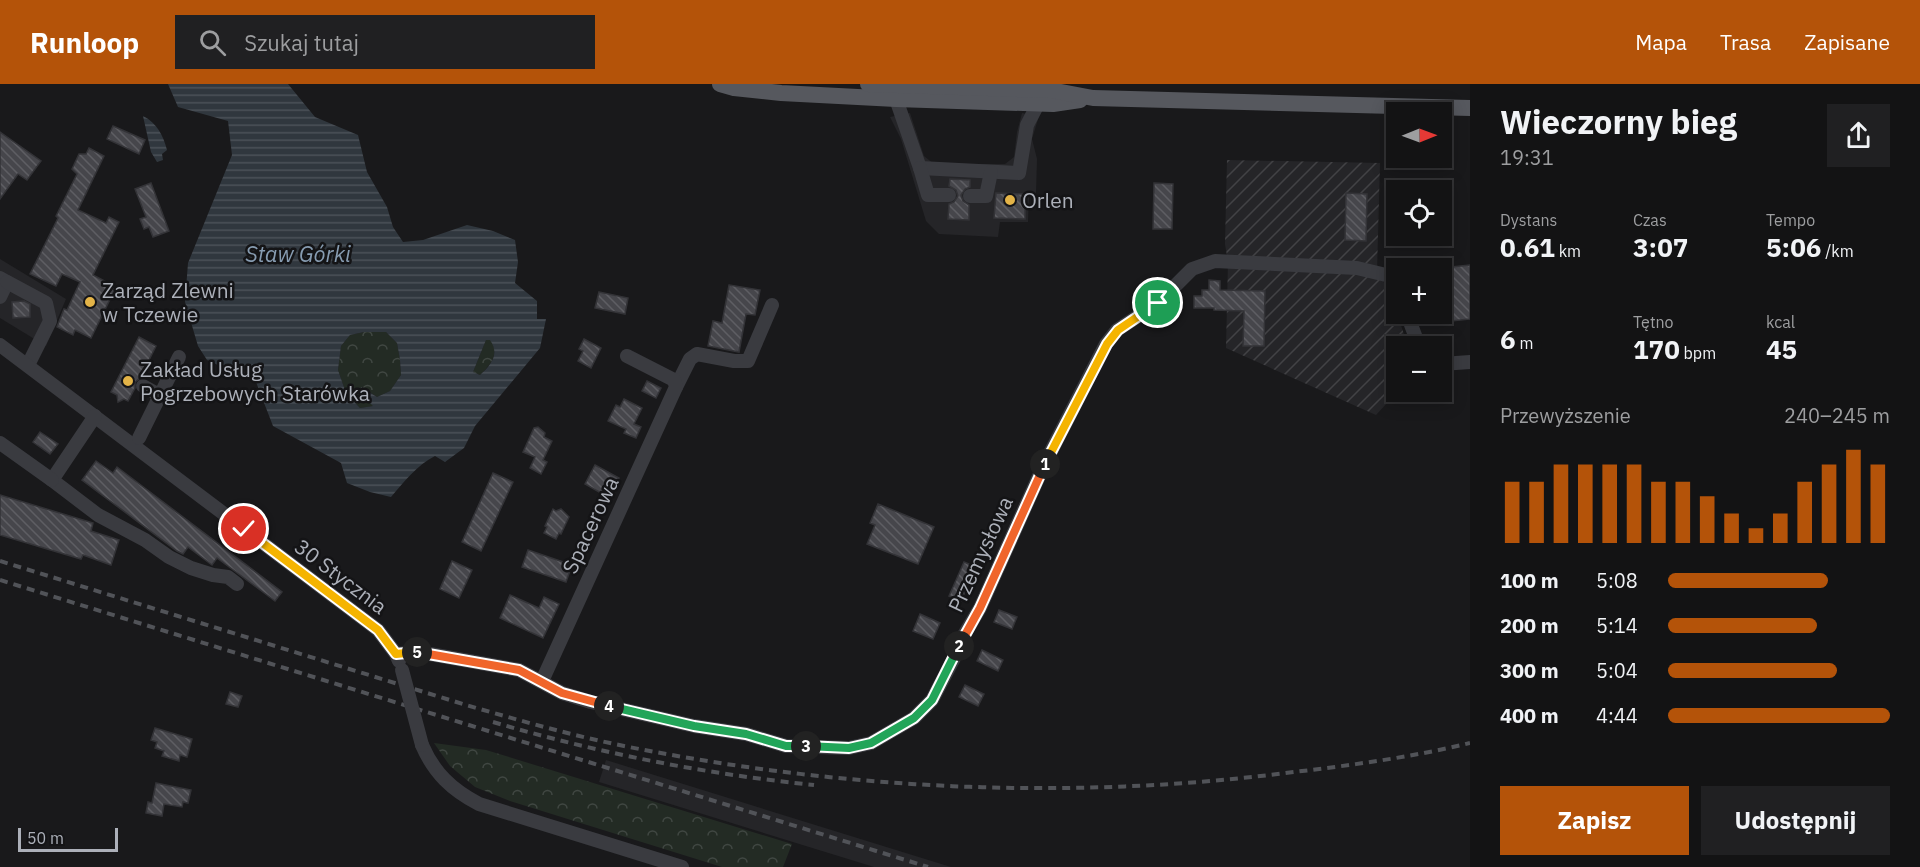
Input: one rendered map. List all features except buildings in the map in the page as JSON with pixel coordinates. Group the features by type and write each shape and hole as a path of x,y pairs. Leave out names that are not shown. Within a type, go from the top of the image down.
{"main road":[{"path":"720,84 734,88 781,93 1038,104 1093,98 1470,108"},
{"path":"868,84 1047,87 1093,98"}],"street":[{"path":"896,99 928,195 949,195"},
{"path":"920,168 1019,173 1027,125 1038,104"},
{"path":"970,196 986,196 991,172"},
{"name":"Przemysłowa","path":"396,654 419,651 519,670 562,693 591,702 694,726 746,734 786,746 849,748 871,743 914,718 932,700 980,608 1044,465 1107,344 1118,330 1158,303 1192,269 1215,261 1357,268 1386,274"},
{"path":"0,297 4,280 46,303 50,321 28,365"},
{"name":"Spacerowa","path":"542,681 690,359 697,354 734,361 748,361 772,305"},
{"name":"30 Stycznia","path":"0,345 378,630 396,654 422,745 440,776 459,793 479,804 682,867"},
{"path":"139,438 179,357"},
{"path":"627,357 674,380 676,387"},
{"path":"1452,363 1470,362"},
{"path":"143,386 161,396"},
{"path":"52,480 95,416"},
{"path":"0,443 98,515 191,568 228,577 237,584"}],"shaded area":[{"path":"910,113 924,156 934,164 1005,164 1014,157 1022,113 1039,116 1032,139 1037,159 1036,194 1029,194 1028,222 1000,222 998,237 939,234 926,221 901,139 890,117"},
{"path":"1227,160 1380,163 1377,271 1386,286 1386,324 1401,324 1405,336 1386,336 1386,402 1388,402 1376,415 1226,348 1228,262 1225,244"},
{"path":"0,259 66,299 46,346 0,318"},
{"path":"606,760 951,867 874,867 599,782"}],"green space":[{"path":"364,332 386,332 397,343 401,375 390,391 377,397 362,387 374,406 360,408 346,393 338,370 341,346 350,335"},
{"path":"490,339 494,349 493,358 480,375 473,372 486,340"},
{"path":"434,743 486,750 792,844 783,867 722,867 510,801 475,787 450,766"}],"water":[{"name":"Staw Górki","path":"168,84 288,84 315,117 358,135 367,172 387,207 393,227 403,242 423,240 467,225 493,231 515,240 518,262 515,283 537,301 537,319 546,319 540,348 475,426 464,448 445,462 435,456 422,464 391,497 370,492 347,483 341,463 273,426 256,382 207,360 198,346 185,302 188,263 232,155 228,121 178,107","holes":["364,332 386,332 397,343 401,375 390,391 377,397 361,387 363,396 373,406 360,408 346,393 338,370 341,346 350,335","486,340 490,340 493,345 494,355 491,363 480,375 473,372"]},
{"path":"143,116 156,126 161,134 167,150 162,154 163,160 157,162 151,152"}],"railway":[{"path":"0,561 544,727 624,746 790,773 958,786 1042,788 1126,786 1210,781 1316,769 1405,756 1470,743"},
{"path":"0,580 928,867"},
{"path":"493,722 652,761 733,775 814,785"}],"place":[{"name":"Orlen","path":"1010,200"},
{"name":"Zarząd Zlewni w Tczewie","path":"90,302"},
{"name":"Zakład Usług Pogrzebowych Starówka","path":"128,381"}],"route":[{"path":"244,529 378,630 396,654 419,651 519,670 562,693 591,702 694,726 746,734 786,746 849,748 871,743 914,718 932,700 980,608 1044,465 1107,344 1118,330 1158,303"}]}
